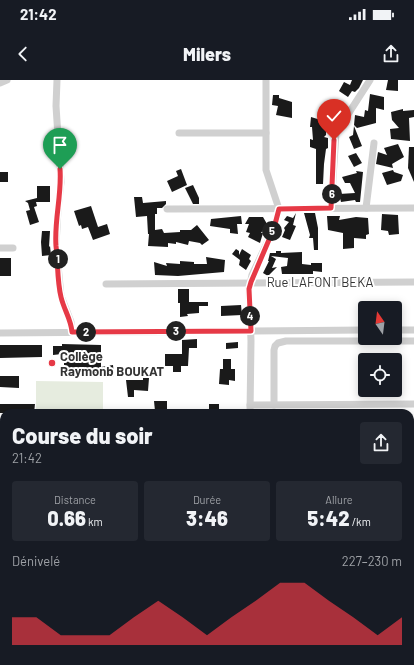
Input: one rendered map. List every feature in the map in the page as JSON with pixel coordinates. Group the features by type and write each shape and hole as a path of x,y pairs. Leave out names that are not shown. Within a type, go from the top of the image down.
{"street":[{"path":"0,83 7,80"},
{"path":"57,80 56,106 61,182 56,245 61,296 71,322 72,332"},
{"path":"250,409 251,331 249,289 274,228 279,209 266,170 266,80"},
{"path":"331,208 336,133 370,80"},
{"path":"179,133 266,133"},
{"path":"366,208 374,143"},
{"path":"168,209 414,208"},
{"path":"0,248 13,248"},
{"name":"Rue LAFONT BEKA","path":"106,284 414,282"},
{"path":"0,333 358,330"},
{"path":"402,330 414,330"},
{"path":"274,405 274,350 278,342 414,341"},
{"path":"250,405 414,404"}],"shaded area":[{"path":"36,381 103,382 103,409 36,409"}],"building":[{"path":"352,80 363,80 359,88 355,92 352,91 348,97 339,91 344,82 350,85"},
{"path":"388,80 398,80 398,91 386,90"},
{"path":"370,94 384,97 384,110 376,108 376,123 357,128 354,125 355,115 364,117 365,110 368,111"},
{"path":"273,95 279,95 279,98 292,102 292,118 276,115 278,106 272,105"},
{"path":"403,109 403,111 414,110 414,117 409,118 410,141 391,139 390,129 399,128 392,120 391,112"},
{"path":"331,110 338,116 330,128 326,124 326,135 324,137 328,138 328,148 326,149 323,184 316,184 316,149 310,147 310,139 313,140 312,127 310,127 311,117 324,121"},
{"path":"354,126 362,146 354,149 349,137 353,135"},
{"path":"398,144 404,157 392,164 393,168 376,164 378,152 387,155 384,148"},
{"path":"409,147 414,147 414,182 408,168"},
{"path":"356,153 362,163 354,167 348,156"},
{"path":"181,169 187,185 172,192 167,181 178,176 176,171"},
{"path":"393,170 394,172 403,175 401,181 387,185 382,173"},
{"path":"356,171 363,172 360,202 356,202 355,200 341,202 339,194 355,193 350,183 345,183 342,177 357,173"},
{"path":"0,172 8,172 8,182 0,182"},
{"path":"193,185 199,198 199,204 193,204 185,188"},
{"path":"37,186 50,186 50,202 36,202 37,206 34,207 39,222 30,225 26,211 30,210 28,203 25,201 37,198"},
{"path":"134,197 142,197 143,203 166,201 166,204 162,208 157,208 157,214 155,214 155,230 162,229 164,233 180,232 180,230 191,230 197,225 209,240 202,245 200,243 189,241 188,245 176,242 176,244 168,243 168,247 148,246 149,234 147,216 136,217"},
{"path":"91,206 98,227 107,224 110,234 93,240 88,227 82,229 81,225 79,226 74,211"},
{"path":"296,213 293,225 296,226 290,240 282,237 285,230 284,228 289,222 284,220 287,216 293,218"},
{"path":"304,213 315,213 318,228 318,250 314,250 313,238 309,238 310,235"},
{"path":"382,214 398,215 399,234 389,235 388,231 381,230"},
{"path":"241,216 242,224 237,224 238,234 230,233 230,229 210,226 211,219"},
{"path":"327,216 340,216 339,220 356,217 368,218 369,234 366,235 366,239 354,238 354,248 343,249 343,233 328,230"},
{"path":"249,217 263,217 267,224 261,233 263,233 260,243 248,237 250,233 246,232 249,224 245,224"},
{"path":"42,231 50,231 49,247 50,246 51,255 42,256"},
{"path":"236,249 239,251 239,255 242,249 251,255 249,259 251,261 246,270 239,265 240,260 232,254"},
{"path":"276,251 281,251 281,253 302,252 302,264 311,265 311,263 322,263 322,272 313,271 313,274 282,274 281,267 287,266 288,258 271,256 276,259 272,268 277,267 268,276 263,273 269,261 270,253 276,253"},
{"path":"206,257 225,260 224,272 178,276 155,275 154,262 167,266 166,263 180,264 180,261 194,262 194,264 207,264"},
{"path":"0,258 11,258 11,276 0,276"},
{"path":"178,289 189,289 189,302 208,302 208,306 199,306 199,313 187,314 188,316 180,317"},
{"path":"241,305 242,315 221,316 221,306"},
{"path":"197,339 197,348 189,348 188,366 181,366 181,372 173,372 173,366 165,366 165,354 182,354 182,340"},
{"path":"238,342 238,348 226,349 226,343"},
{"path":"62,344 101,345 101,367 113,365 114,376 106,378 106,374 64,374 64,357 62,357 62,354 53,355 53,346 62,346"},
{"path":"0,345 42,345 42,357 0,358"},
{"path":"223,359 231,359 231,369 235,369 235,381 229,380 229,385 219,384 220,369 223,369"},
{"path":"0,376 19,376 19,388 0,387"},
{"path":"143,378 149,378 148,391 134,390 134,397 128,397 126,380 143,380"},
{"path":"154,401 167,401 167,409 155,409"},
{"path":"0,404 35,404 34,409 0,409"},
{"path":"209,404 219,404 219,409 209,409"}],"place":[{"name":"Collège Raymonb BOUKAT","path":"52,363"}],"route":[{"path":"60,169 61,187 59,196 56,245 61,296 71,322 72,332 251,331 249,289 252,275 274,228 279,209 331,208 334,140"}]}
